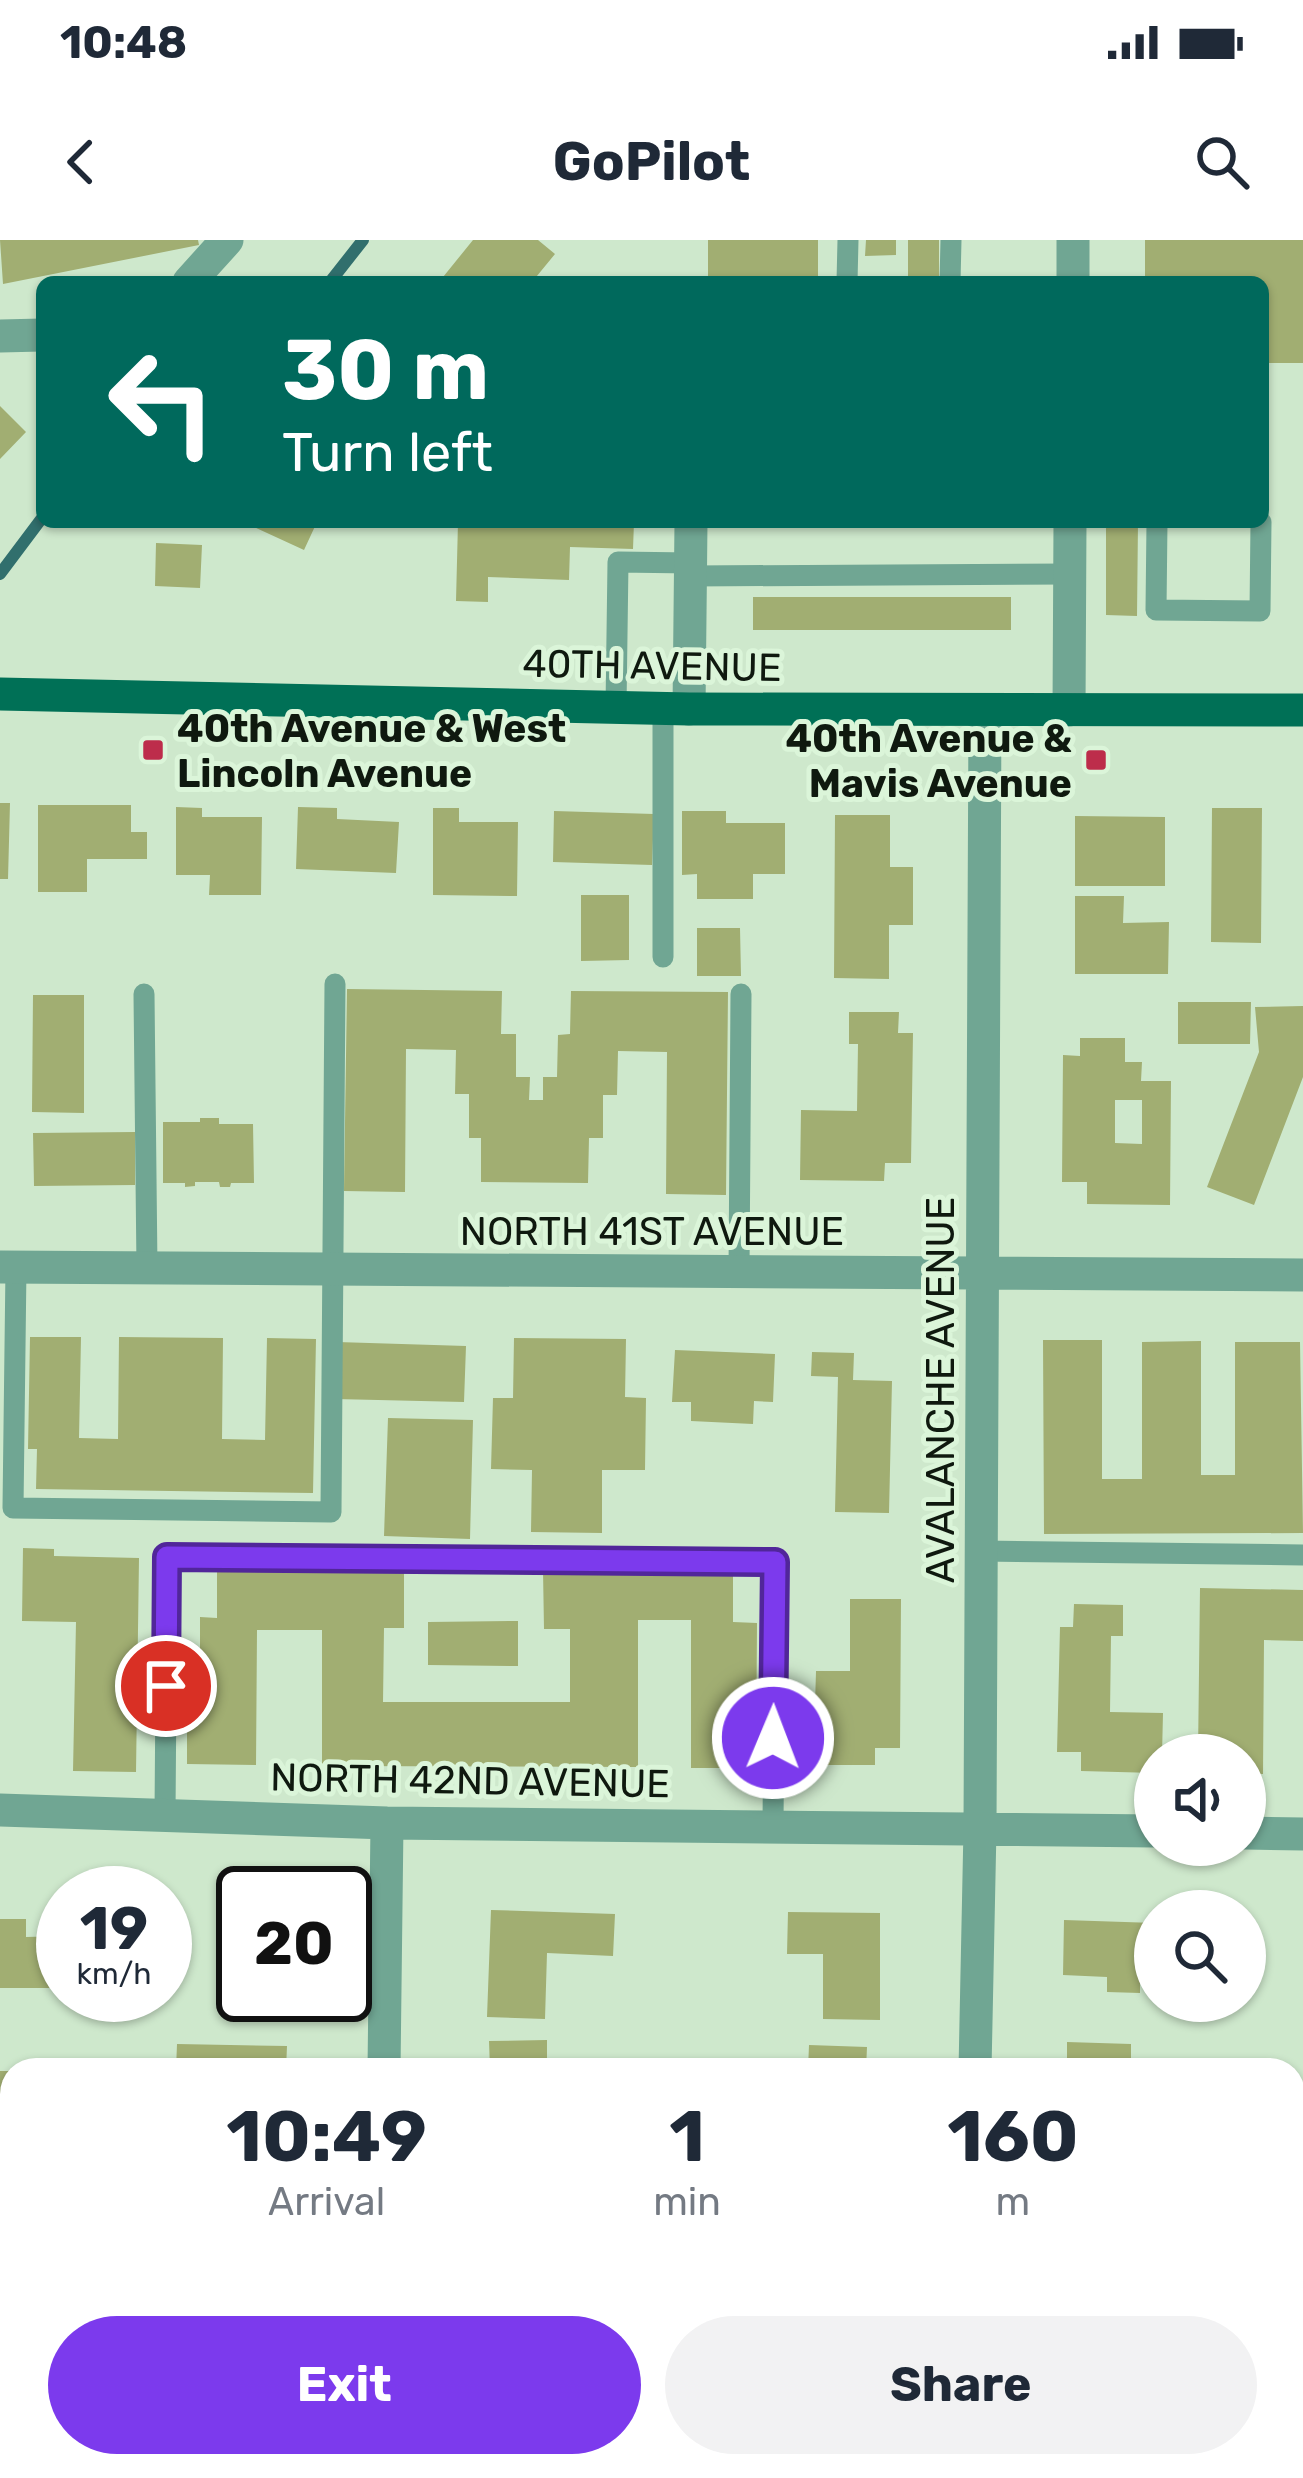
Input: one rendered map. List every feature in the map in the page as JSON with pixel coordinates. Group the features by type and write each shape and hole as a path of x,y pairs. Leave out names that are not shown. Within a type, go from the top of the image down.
{"main road":[{"name":"40TH AVENUE","path":"0,694 676,709 1303,710"}],"street":[{"path":"194,276 227,240"},
{"path":"1073,240 1073,276"},
{"path":"0,336 36,335"},
{"path":"676,709 691,528"},
{"path":"1069,710 1070,528"},
{"name":"AVALANCHE AVENUE","path":"975,2058 986,710"},
{"name":"NORTH 41ST AVENUE","path":"8,1268 1303,1275"},
{"name":"NORTH 42ND AVENUE","path":"0,1810 387,1823 1134,1831"},
{"path":"384,2058 387,1823"},
{"path":"1266,1833 1303,1834"}],"lane":[{"path":"847,276 848,240"},
{"path":"950,276 951,240"},
{"path":"1157,528 1156,610 1261,611 1262,528"},
{"path":"616,707 618,562 691,570 1070,574"},
{"path":"663,957 676,709"},
{"path":"8,1268 13,1508 331,1512 335,983"},
{"path":"144,994 147,1268"},
{"path":"739,1273 741,994"},
{"path":"981,1551 1303,1555"},
{"path":"165,1815 167,1557 775,1562 773,1826"}],"building":[{"path":"0,240 198,240 199,245 3,284"},
{"path":"473,240 538,240 555,254 537,276 444,276"},
{"path":"708,240 818,240 818,276 708,276"},
{"path":"866,240 896,240 896,255 865,256"},
{"path":"908,240 939,240 939,276 908,276"},
{"path":"1145,240 1303,240 1303,363 1269,363 1269,276 1145,276"},
{"path":"0,406 26,432 0,459"},
{"path":"256,528 314,528 304,550"},
{"path":"458,528 634,528 633,549 570,547 569,580 488,577 488,602 456,601"},
{"path":"1106,528 1138,528 1137,616 1106,615"},
{"path":"156,543 202,545 200,588 155,586"},
{"path":"753,597 1011,597 1011,630 753,630"},
{"path":"0,803 10,803 8,879 0,879"},
{"path":"38,805 131,805 131,832 147,832 147,859 87,859 87,892 38,892"},
{"path":"176,807 202,808 202,817 262,817 261,895 209,895 210,875 176,875"},
{"path":"298,807 337,808 337,819 399,822 396,873 296,869"},
{"path":"433,808 459,808 459,822 518,822 517,896 433,895"},
{"path":"1212,808 1262,808 1261,943 1211,942"},
{"path":"554,811 654,814 652,865 553,862"},
{"path":"682,811 726,811 726,823 785,823 785,874 753,874 753,899 697,899 697,874 682,875"},
{"path":"835,815 890,815 890,867 913,867 913,925 889,925 889,979 834,978"},
{"path":"1075,816 1165,817 1165,886 1075,886"},
{"path":"581,895 629,895 629,960 581,961"},
{"path":"1075,896 1124,896 1123,923 1169,922 1168,974 1075,974"},
{"path":"697,928 740,928 741,976 697,976"},
{"path":"347,989 502,991 501,1034 516,1034 516,1077 530,1077 529,1100 543,1100 543,1077 557,1077 558,1035 570,1034 571,991 728,992 726,1195 666,1194 667,1052 618,1051 617,1095 603,1095 603,1138 589,1138 588,1183 481,1182 481,1138 469,1138 469,1094 455,1094 456,1050 406,1049 405,1192 344,1191"},
{"path":"33,995 84,995 84,1113 32,1112"},
{"path":"1178,1002 1251,1002 1250,1044 1178,1044"},
{"path":"1303,1006 1303,1077 1254,1205 1207,1187 1259,1052 1255,1007"},
{"path":"849,1012 899,1012 898,1033 913,1033 911,1163 885,1163 884,1181 800,1180 801,1110 857,1111 858,1044 849,1044"},
{"path":"1080,1038 1125,1038 1125,1062 1142,1062 1141,1081 1171,1081 1170,1205 1087,1204 1087,1182 1062,1182 1063,1055 1080,1056","holes":["1115,1100 1142,1100 1142,1144 1115,1143"]},
{"path":"200,1118 219,1118 219,1124 253,1124 254,1183 220,1187 219,1182 195,1182 185,1187 185,1183 163,1183 163,1122 200,1122"},
{"path":"135,1132 135,1185 34,1186 33,1133"},
{"path":"30,1337 81,1337 79,1438 118,1439 119,1337 223,1338 222,1439 265,1440 267,1338 316,1339 313,1493 36,1489 37,1449 28,1449"},
{"path":"514,1338 626,1339 625,1397 646,1398 645,1470 602,1470 602,1533 531,1532 532,1470 491,1469 493,1398 513,1398"},
{"path":"1043,1340 1102,1340 1102,1479 1142,1479 1142,1342 1201,1341 1201,1475 1235,1475 1235,1342 1300,1342 1303,1533 1044,1534"},
{"path":"337,1342 466,1346 464,1402 335,1399"},
{"path":"675,1350 775,1354 773,1402 754,1401 753,1424 691,1421 691,1402 672,1402"},
{"path":"812,1352 854,1353 853,1380 892,1381 889,1513 835,1512 838,1377 811,1376"},
{"path":"388,1418 473,1420 470,1539 384,1536"},
{"path":"23,1548 54,1549 54,1556 139,1558 136,1772 73,1771 76,1622 22,1621"},
{"path":"217,1567 404,1567 404,1628 384,1628 383,1702 570,1702 570,1629 544,1629 543,1570 733,1570 733,1622 757,1623 756,1768 691,1768 691,1620 638,1620 638,1767 322,1766 322,1630 257,1630 256,1765 187,1764 187,1649 200,1649 200,1617 217,1618"},
{"path":"1200,1588 1303,1590 1303,1641 1264,1640 1263,1734 1198,1734"},
{"path":"850,1599 901,1599 900,1748 875,1748 875,1765 795,1765 795,1705 815,1705 816,1671 850,1671"},
{"path":"1074,1604 1123,1605 1123,1636 1111,1636 1110,1712 1163,1713 1162,1734 1134,1734 1134,1772 1081,1771 1081,1752 1057,1752 1060,1627 1073,1627"},
{"path":"518,1621 518,1666 428,1665 428,1622"},
{"path":"491,1910 615,1914 613,1956 547,1953 545,2019 487,2017"},
{"path":"788,1912 880,1913 880,2020 823,2019 823,1954 787,1954"},
{"path":"0,1919 26,1919 26,1937 36,1937 36,1988 0,1988"},
{"path":"1064,1920 1134,1922 1134,1993 1107,1992 1107,1977 1063,1975"},
{"path":"547,2040 547,2058 490,2058 489,2041"},
{"path":"1067,2042 1131,2044 1131,2058 1067,2058"},
{"path":"177,2044 287,2046 286,2058 176,2058"},
{"path":"809,2045 867,2047 867,2058 808,2058"}],"waterway":[{"path":"335,276 363,240"},
{"path":"0,574 36,526"}],"place":[{"name":"40th Avenue & West Lincoln Avenue","path":"153,750"},
{"name":"40th Avenue & Mavis Avenue","path":"1096,760"}],"route":[{"path":"166,1686 167,1557 775,1562 773,1738"}]}
